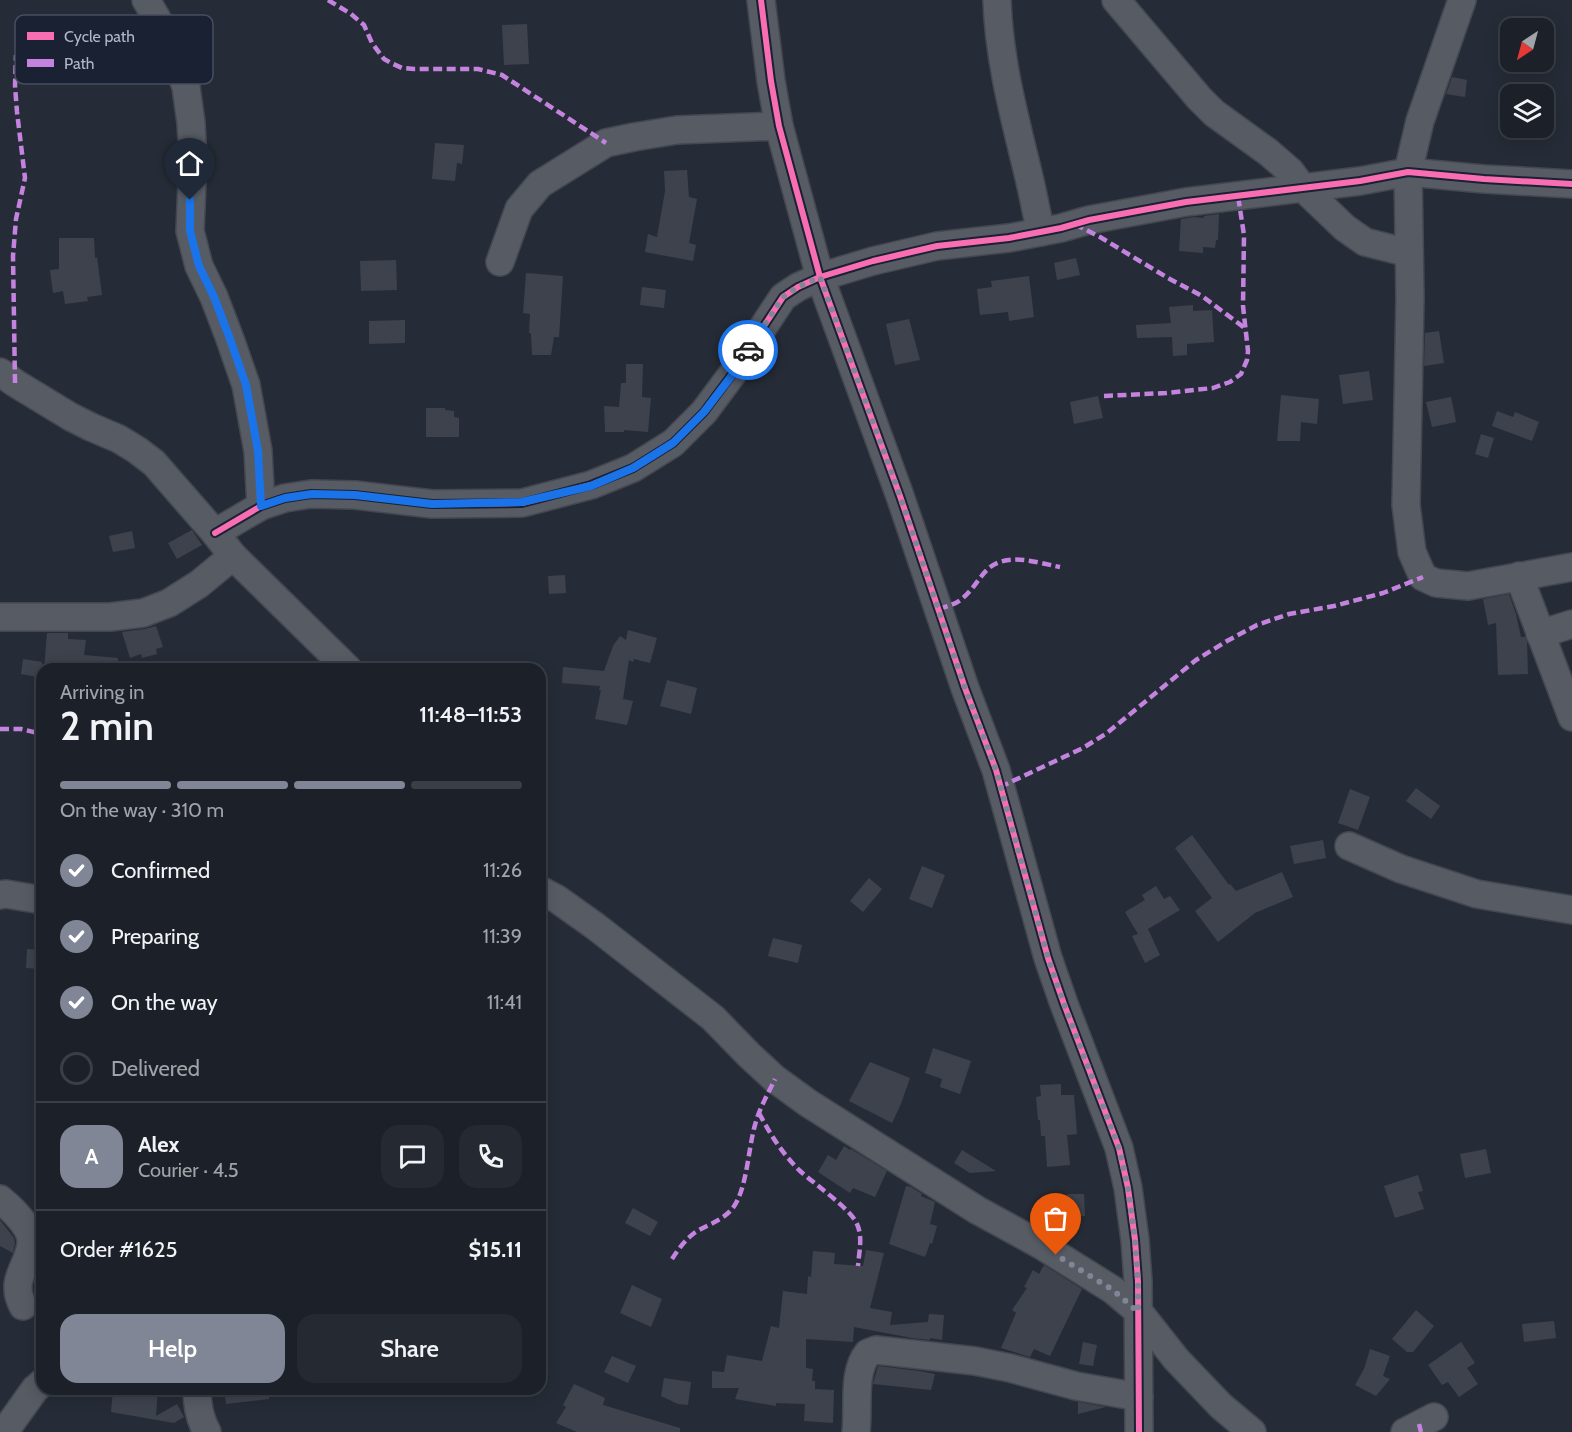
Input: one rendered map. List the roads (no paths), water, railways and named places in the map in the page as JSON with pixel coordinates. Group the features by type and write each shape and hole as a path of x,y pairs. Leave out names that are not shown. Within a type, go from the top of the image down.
{"street":[{"path":"146,0 155,15"},
{"path":"761,0 779,126 820,277 996,770 1048,958 1119,1148 1128,1188 1138,1281 1139,1432"},
{"path":"997,0 998,29 1013,115 1041,232"},
{"path":"1116,0 1199,98 1230,126 1268,152 1290,171 1302,187 1345,228 1365,242 1409,253"},
{"path":"1462,0 1420,121 1408,172 1410,368 1406,505 1412,552 1423,577 1436,583 1468,586 1572,567"},
{"path":"185,84 191,123 193,158 190,231 199,266 214,297 246,385 258,451 261,506"},
{"path":"500,262 519,209 540,184 606,143 677,130 779,126"},
{"path":"215,533 261,506 285,498 312,494 355,495 432,504 522,502 591,486 633,468 673,443 704,412 733,374 783,297 820,277 873,261 937,246 1009,238 1186,202 1360,181 1408,172 1572,184"},
{"path":"0,372 71,417 119,439 154,463 233,556 342,663"},
{"path":"0,617 110,617 143,613 169,603 199,584 233,556"},
{"path":"1519,576 1572,717"},
{"path":"1540,634 1572,624"},
{"path":"1349,846 1401,869 1477,894 1572,910"},
{"path":"546,893 595,926 712,1018 775,1079 808,1103 977,1210 1113,1290 1138,1312 1176,1359 1221,1406 1252,1432"},
{"path":"0,895 36,899"},
{"path":"0,1199 21,1219 31,1243 18,1282 19,1298 23,1306"},
{"path":"856,1432 858,1378 865,1356 876,1350 975,1361 1076,1386 1139,1397"},
{"path":"10,1424 36,1388"},
{"path":"197,1395 198,1410 207,1432"},
{"path":"1405,1432 1434,1417"}]}
